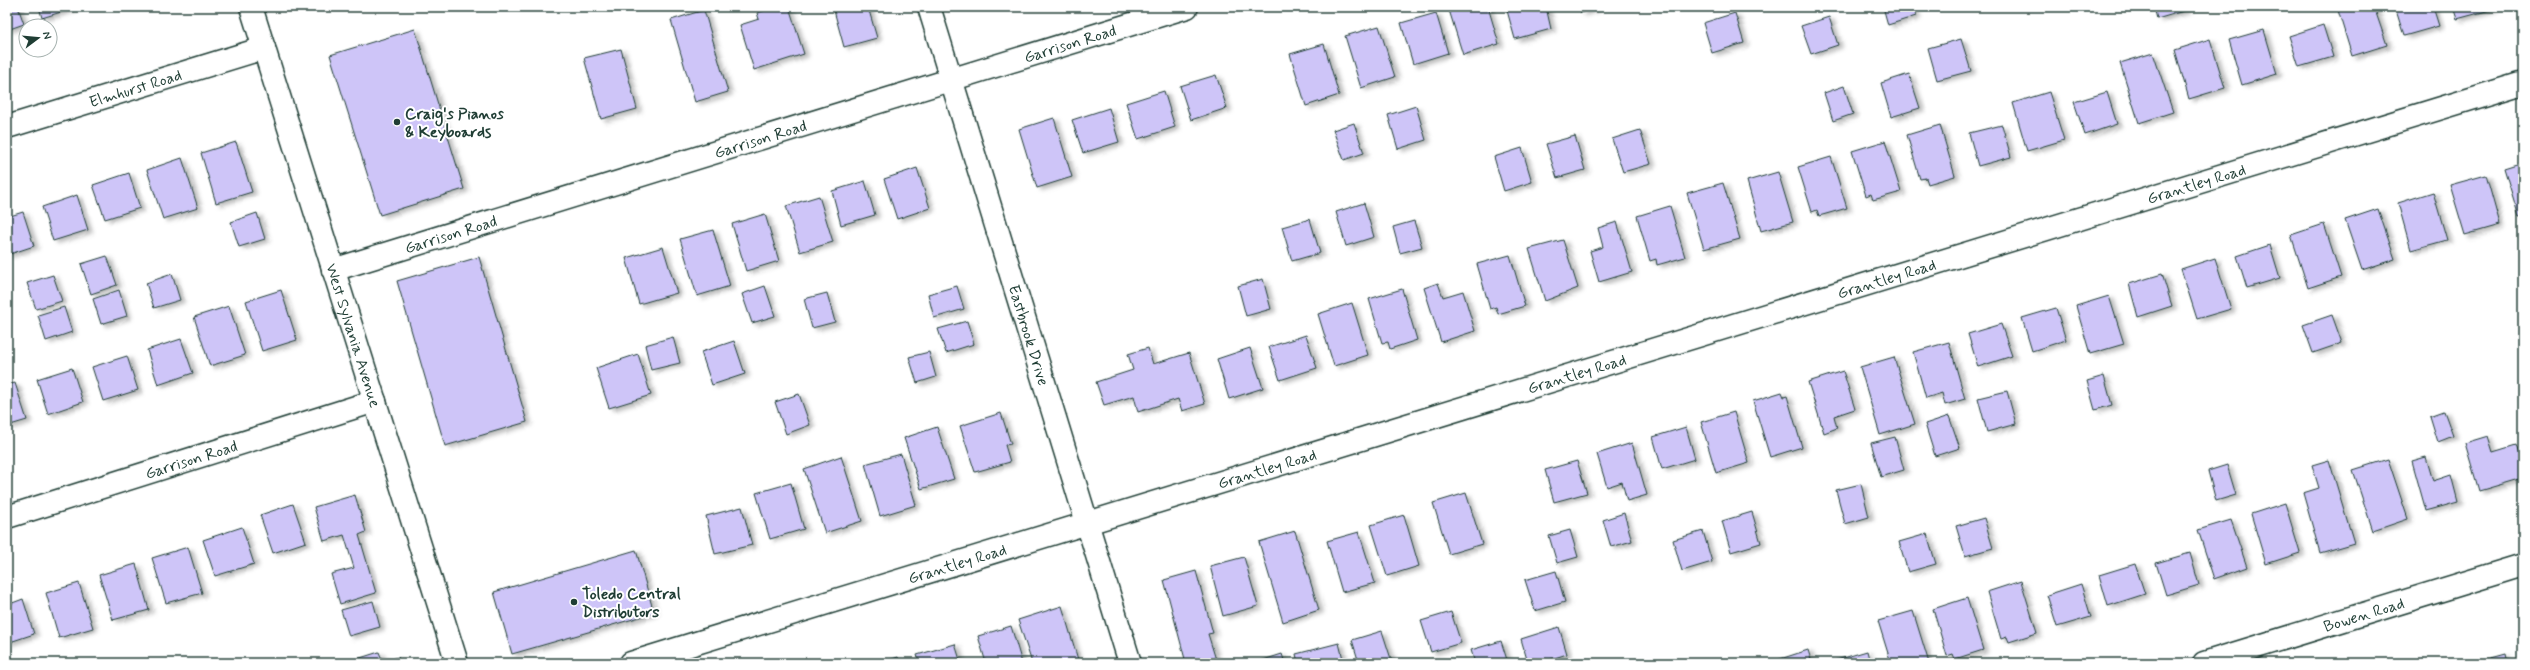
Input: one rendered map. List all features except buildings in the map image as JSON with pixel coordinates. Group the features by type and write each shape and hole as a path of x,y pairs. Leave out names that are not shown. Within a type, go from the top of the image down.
{"street":[{"name":"West Sylvania Avenue","path":"251,7 457,663"},
{"name":"Eastbrook Drive","path":"929,7 1130,663"},
{"name":"Garrison Road","path":"333,270 1187,7"},
{"name":"Elmhurst Road","path":"7,127 264,48"},
{"name":"Grantley Road","path":"631,663 2523,83"},
{"name":"Garrison Road","path":"7,517 375,401"},
{"name":"Bowen Road","path":"2204,663 2523,565"}],"place":[{"name":"Craig's Pianos & Keyboards","path":"397,122"},
{"name":"Toledo Central Distributors","path":"574,602"}]}
